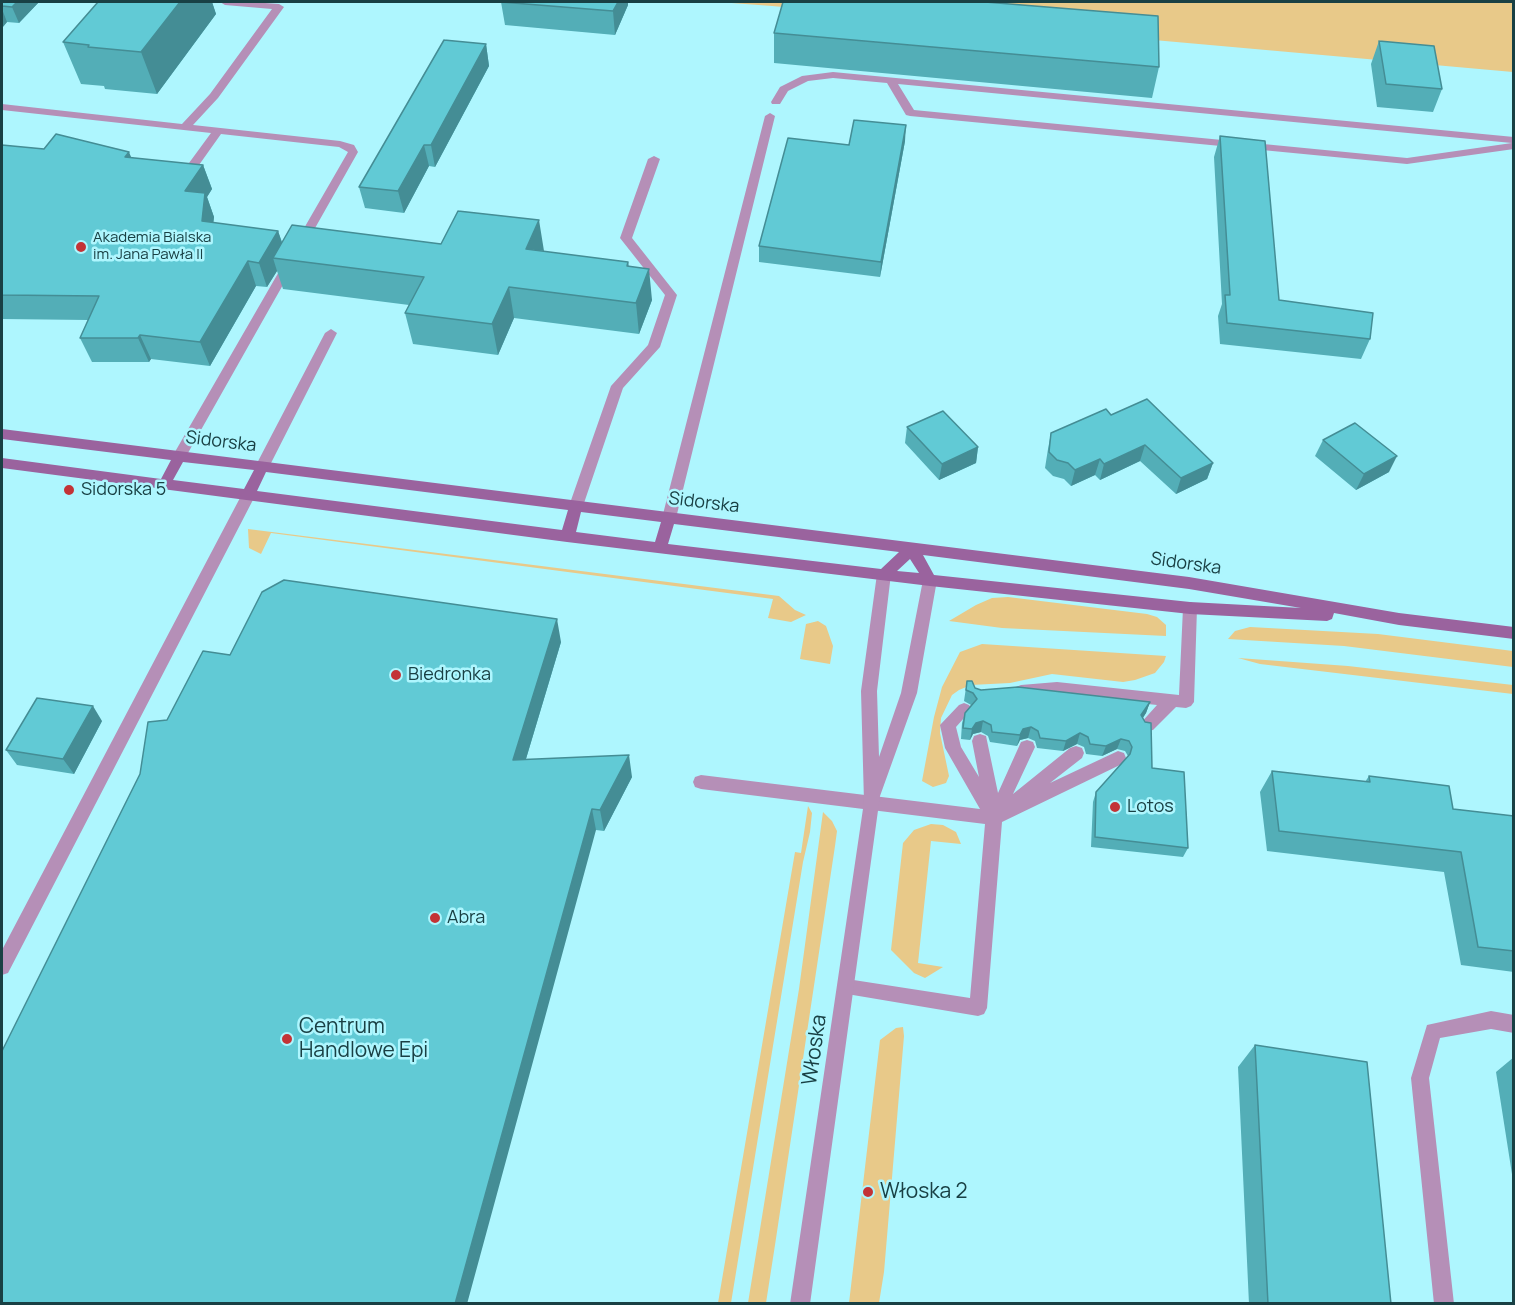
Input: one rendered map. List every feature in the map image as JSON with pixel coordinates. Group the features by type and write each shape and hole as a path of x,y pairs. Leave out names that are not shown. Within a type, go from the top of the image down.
{"street":[{"path":"185,127 214,96 279,7 225,2"},
{"path":"776,102 783,89 806,78 833,75 1514,140"},
{"path":"891,81 910,112 1407,161 1514,146"},
{"path":"2,107 340,144 350,147 353,152 164,485"},
{"path":"660,548 770,116"},
{"path":"195,163 219,130"},
{"path":"567,537 617,386 654,347 671,295 626,238 654,159"},
{"path":"2,967 331,333"},
{"name":"Sidorska","path":"2,434 1189,584 1399,619 1514,633"},
{"name":"Sidorska","path":"2,464 567,537 930,580 1190,608 1399,619"},
{"path":"884,574 912,549 930,580"},
{"name":"Włoska","path":"800,1304 872,802 869,691 884,574"},
{"name":"Włoska","path":"872,802 909,693 930,580"},
{"path":"1006,690 1024,694 1057,688 1186,702 1189,584"},
{"path":"1070,704 1083,691"},
{"path":"1116,710 1129,696"},
{"path":"1147,725 1172,701"},
{"path":"964,708 948,725 953,748 994,818"},
{"path":"847,987 978,1008 994,818 980,741"},
{"path":"994,818 1027,747"},
{"path":"994,818 1076,753"},
{"path":"701,782 994,818 1118,758"},
{"path":"1443,1304 1420,1078 1433,1031 1491,1020 1514,1024"}],"shaded area":[{"path":"718,2 1513,2 1513,72 772,6"},
{"path":"248,529 779,596 795,610 806,615 791,622 768,618 773,599 271,533 261,554 249,548"},
{"path":"1008,597 1147,614 1157,617 1166,625 1166,636 1002,628 949,621 992,598"},
{"path":"818,621 826,626 833,646 830,664 800,659 806,624"},
{"path":"1250,627 1378,634 1513,651 1513,667 1344,646 1228,639 1235,631"},
{"path":"982,644 1166,656 1155,673 1123,682 1052,674 1010,683 971,685 959,690 952,695 941,718 940,733 949,776 946,783 933,787 922,781 942,687 960,652"},
{"path":"1238,658 1348,666 1513,685 1513,694 1260,664"},
{"path":"808,806 812,813 810,832 803,862 731,1303 718,1303 795,852 801,853"},
{"path":"823,812 832,821 837,831 775,1245 766,1303 748,1303 799,989"},
{"path":"931,824 943,825 956,832 961,844 931,841 918,963 943,967 925,978 914,973 891,950 903,843 914,830"},
{"path":"903,1027 884,1272 879,1303 849,1303 880,1040 896,1028"}],"building":[{"path":"2,2 17,2 12,7 2,6"},
{"path":"98,2 180,2 141,52 63,42"},
{"path":"501,2 618,2 613,11"},
{"path":"783,2 985,2 1158,16 1159,67 774,33"},
{"path":"444,40 486,44 431,145 424,145 398,191 359,187"},
{"path":"1379,41 1434,46 1442,89 1386,84"},
{"path":"854,120 906,125 881,262 759,246 788,138 849,145"},
{"path":"56,134 129,152 125,157 203,165 185,191 205,193 202,221 278,231 259,263 248,261 200,342 140,335 138,338 80,338 99,296 2,295 2,145 44,149"},
{"path":"1220,136 1265,141 1279,300 1373,313 1370,339 1227,323 1225,295 1230,295"},
{"path":"458,211 539,220 526,249 628,262 627,266 649,269 636,303 509,287 492,324 405,313 424,277 273,258 292,225 441,244"},
{"path":"1147,399 1213,463 1181,478 1145,445 1104,464 1100,459 1075,470 1068,463 1057,460 1049,452 1051,433 1106,409 1111,415"},
{"path":"943,411 978,447 942,464 907,427"},
{"path":"1355,423 1397,456 1364,474 1323,440"},
{"name":"Centrum Handlowe Epi","path":"284,580 557,619 513,760 629,755 600,810 592,809 455,1304 2,1304 2,1051 140,774 148,722 167,720 203,651 230,655 262,592"},
{"path":"967,681 972,681 975,688 981,690 1018,687 1150,702 1141,715 1145,722 1151,723 1152,768 1184,772 1188,848 1095,837 1096,792 1130,754 1132,747 1129,741 1121,739 1106,746 1090,744 1088,737 1080,733 1066,741 1040,738 1038,731 1031,727 1023,729 1020,735 992,732 991,725 983,721 976,723 972,729 963,728 965,713 977,699 973,693 966,690"},
{"path":"37,698 93,706 63,759 6,750"},
{"path":"1272,771 1370,782 1369,776 1449,786 1453,809 1514,816 1514,951 1478,947 1461,852 1279,831"},
{"path":"1255,1045 1367,1062 1391,1304 1268,1304"}],"place":[{"name":"Akademia Bialska im. Jana Pawła II","path":"81,247"},
{"name":"Sidorska 5","path":"69,490"},
{"name":"Biedronka","path":"396,675"},
{"name":"Lotos","path":"1115,807"},
{"name":"Abra","path":"435,918"},
{"name":"Centrum Handlowe Epi","path":"287,1039"},
{"name":"Włoska 2","path":"868,1192"}]}
